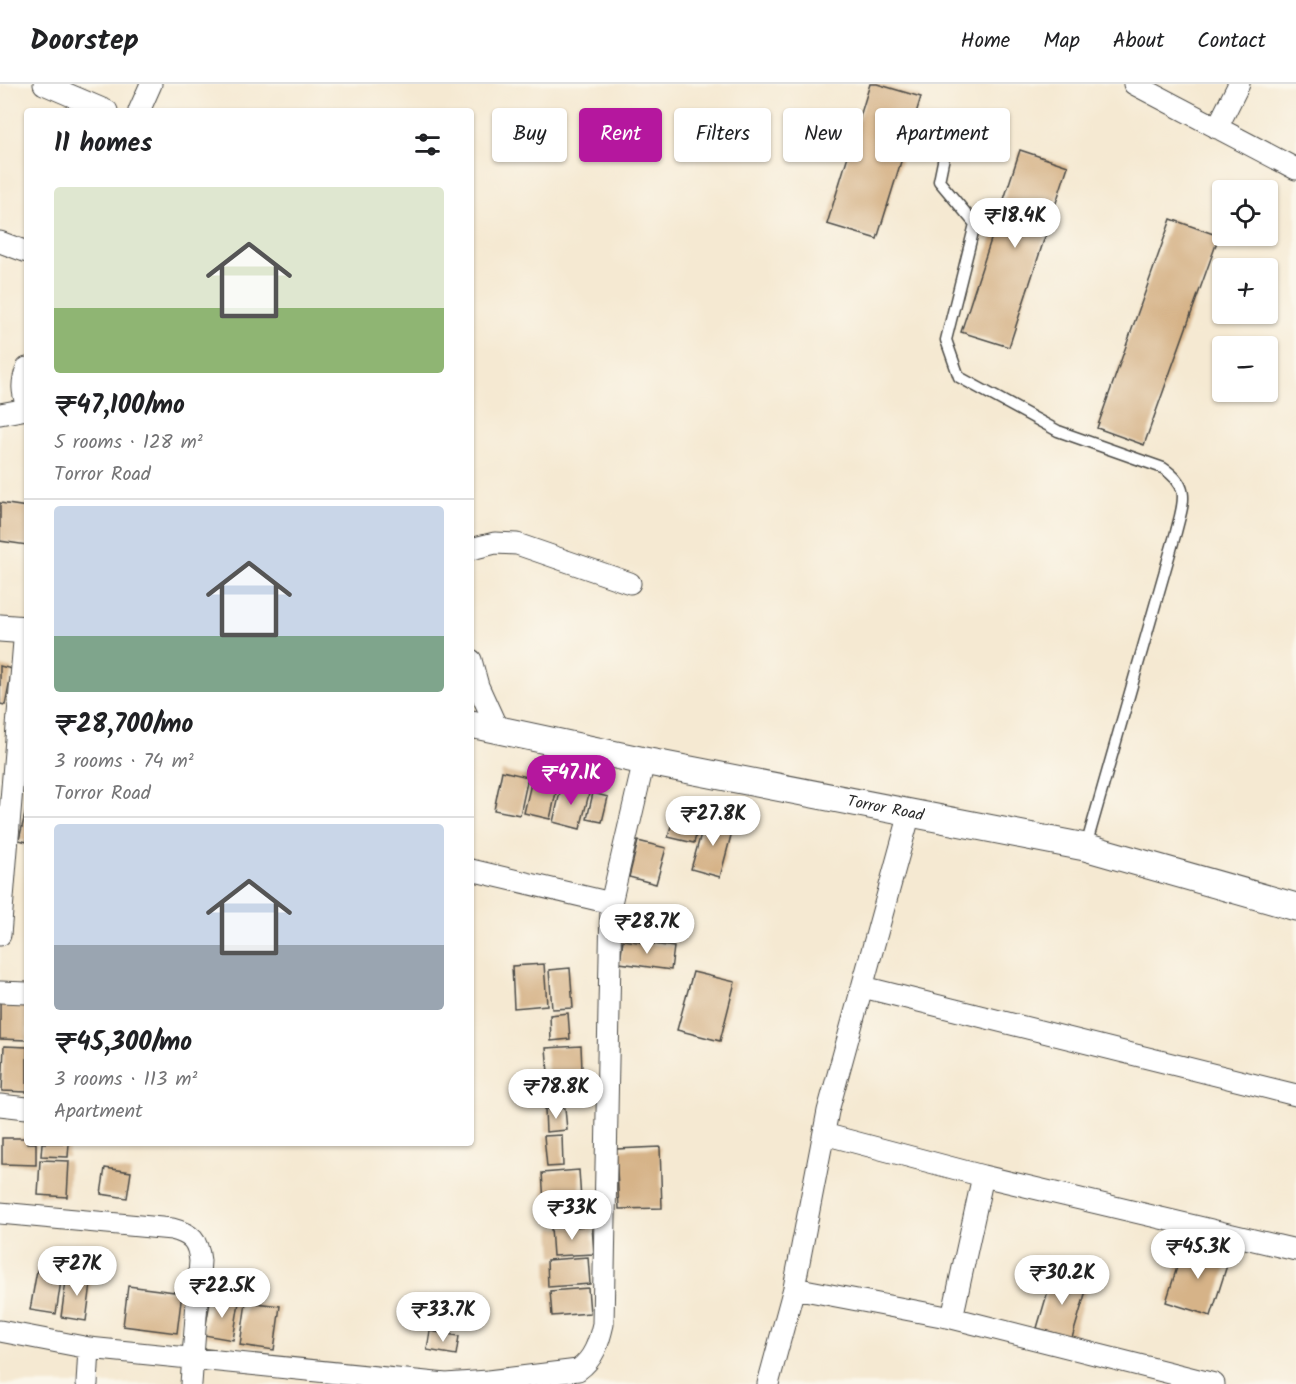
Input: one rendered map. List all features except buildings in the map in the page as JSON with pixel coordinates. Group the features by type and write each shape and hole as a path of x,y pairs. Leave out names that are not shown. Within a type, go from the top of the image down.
{"street":[{"path":"44,84 100,108"},
{"path":"140,108 151,84"},
{"path":"1134,84 1296,169"},
{"path":"1217,128 1239,84"},
{"path":"0,242 24,251"},
{"path":"24,376 22,390 24,397"},
{"path":"0,414 24,409"},
{"path":"474,548 495,543 517,544 630,583"},
{"path":"0,935 14,761 17,629"},
{"path":"474,671 478,686 498,730"},
{"name":"Torror Road","path":"474,725 644,761 1085,847 1296,907"},
{"path":"0,1331 89,1348 446,1384 578,1370 588,1363 598,1343 603,1313 611,903 644,761"},
{"path":"768,1384 794,1288 824,1134 910,813"},
{"path":"474,871 611,903"},
{"path":"863,987 1296,1095"},
{"path":"0,992 24,993"},
{"path":"0,1105 24,1108"},
{"path":"824,1134 983,1176 1296,1250"},
{"path":"952,1318 983,1176"},
{"path":"0,1213 172,1229 192,1238 199,1247 200,1261 191,1384"},
{"path":"794,1288 952,1318 1214,1384"},
{"path":"87,1384 89,1348"}],"lane":[{"path":"943,162 939,181 975,224 946,340 959,377 1058,431 1163,468 1175,476 1183,492 1176,532 1085,847"}]}
